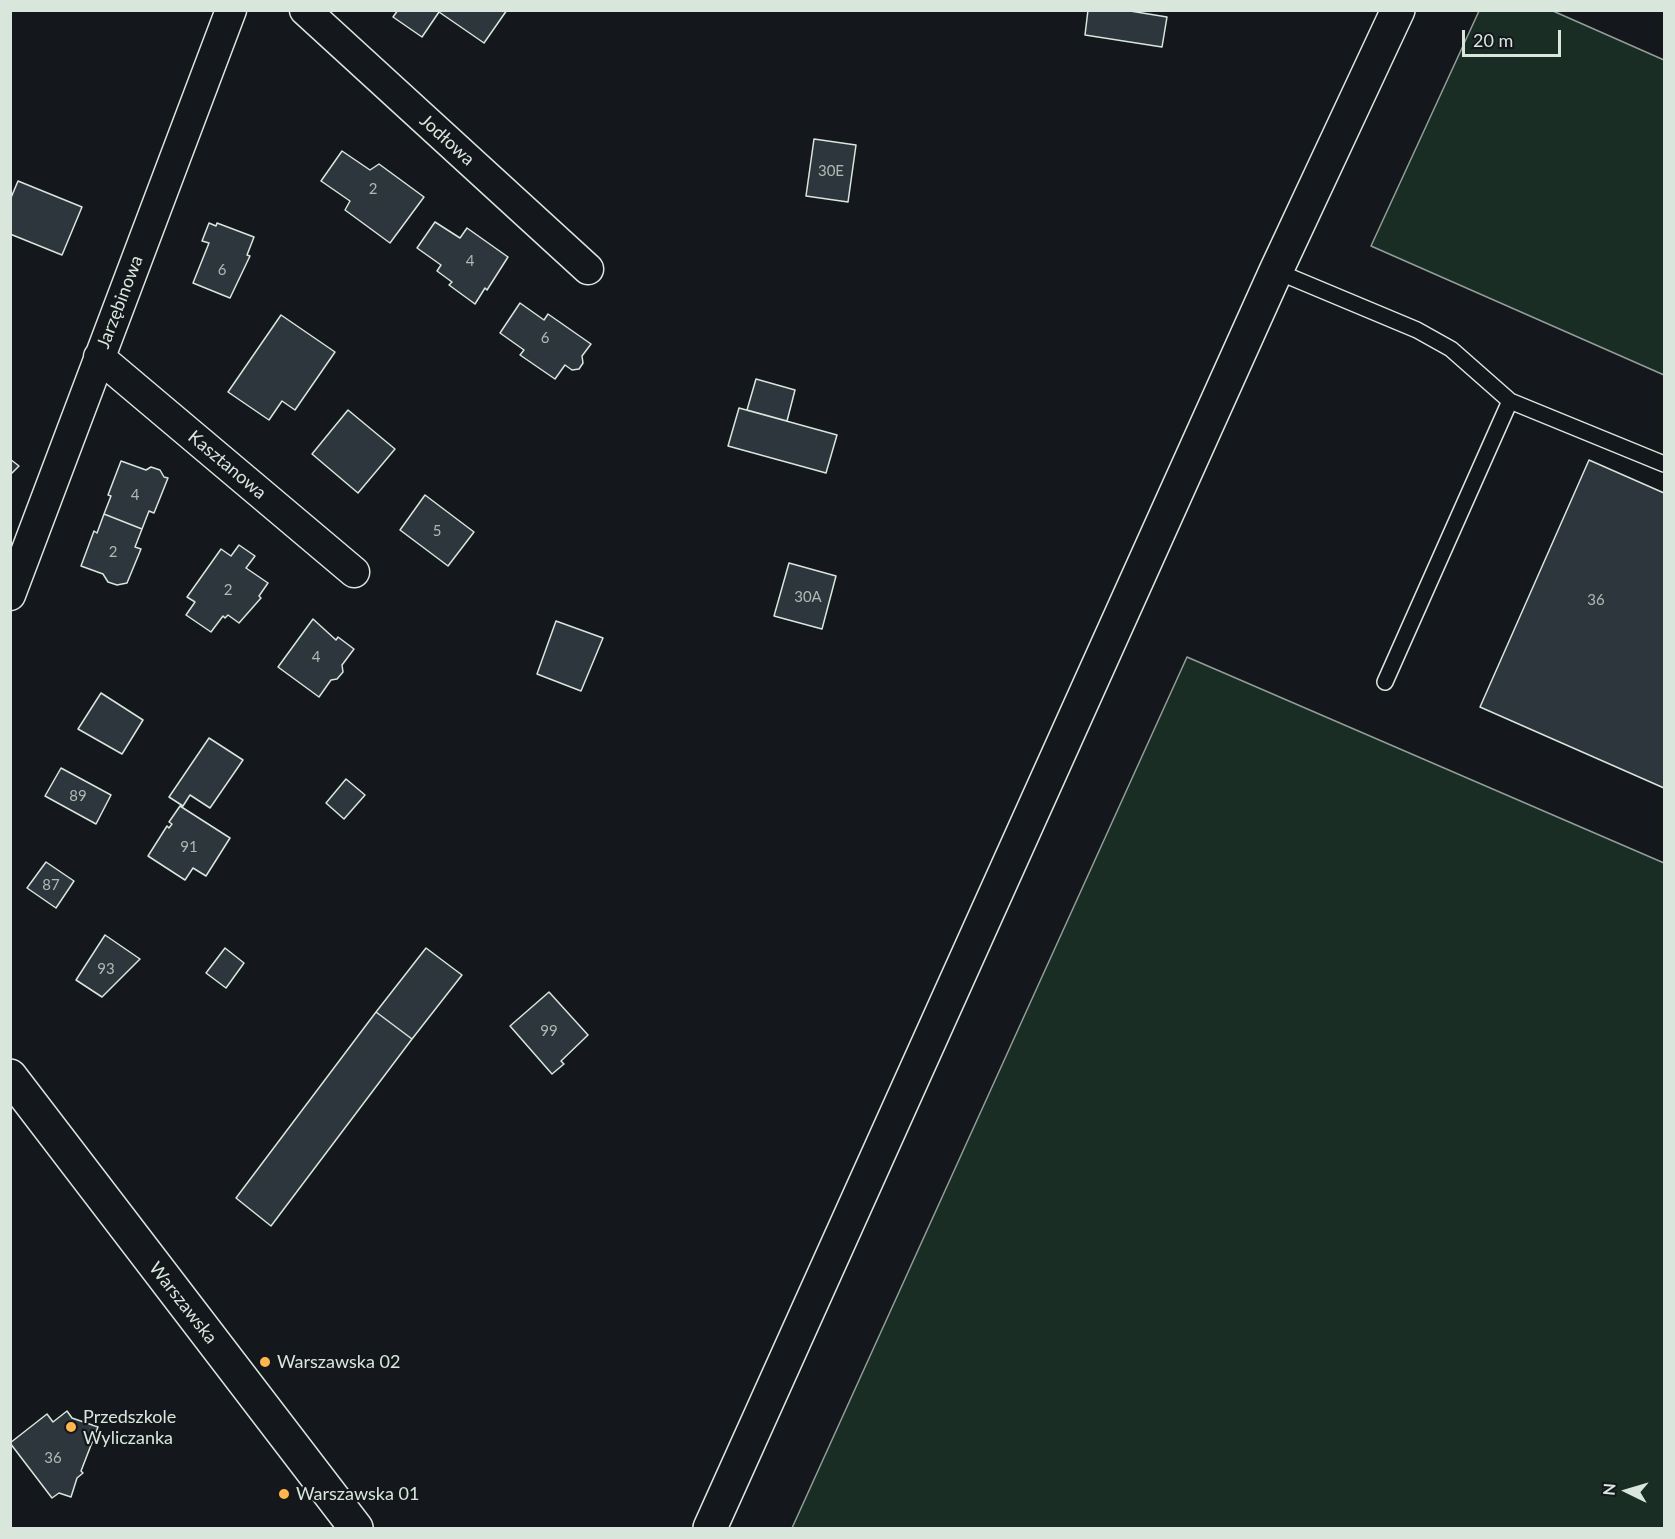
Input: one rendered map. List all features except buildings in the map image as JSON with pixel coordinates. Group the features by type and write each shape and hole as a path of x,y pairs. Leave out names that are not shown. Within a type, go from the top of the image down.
{"main road":[{"path":"710,1528 1276,271 1398,10"},
{"name":"Warszawska","path":"10,1076 356,1528"}],"street":[{"name":"Jarzębinowa","path":"10,594 231,10"},
{"name":"Jodłowa","path":"305,10 588,270"},
{"name":"Kasztanowa","path":"99,357 354,572"}],"lane":[{"path":"1276,271 1417,330 1451,349 1510,401 1665,464"},
{"path":"1385,682 1510,401"}],"green space":[{"path":"1479,11 1553,11 1664,60 1664,375 1371,246"},
{"path":"1187,657 1664,863 1664,1528 792,1528"}],"place":[{"name":"Warszawska 02","path":"265,1362"},
{"name":"Przedszkole Wyliczanka","path":"71,1427"},
{"name":"Warszawska 01","path":"284,1494"}]}
